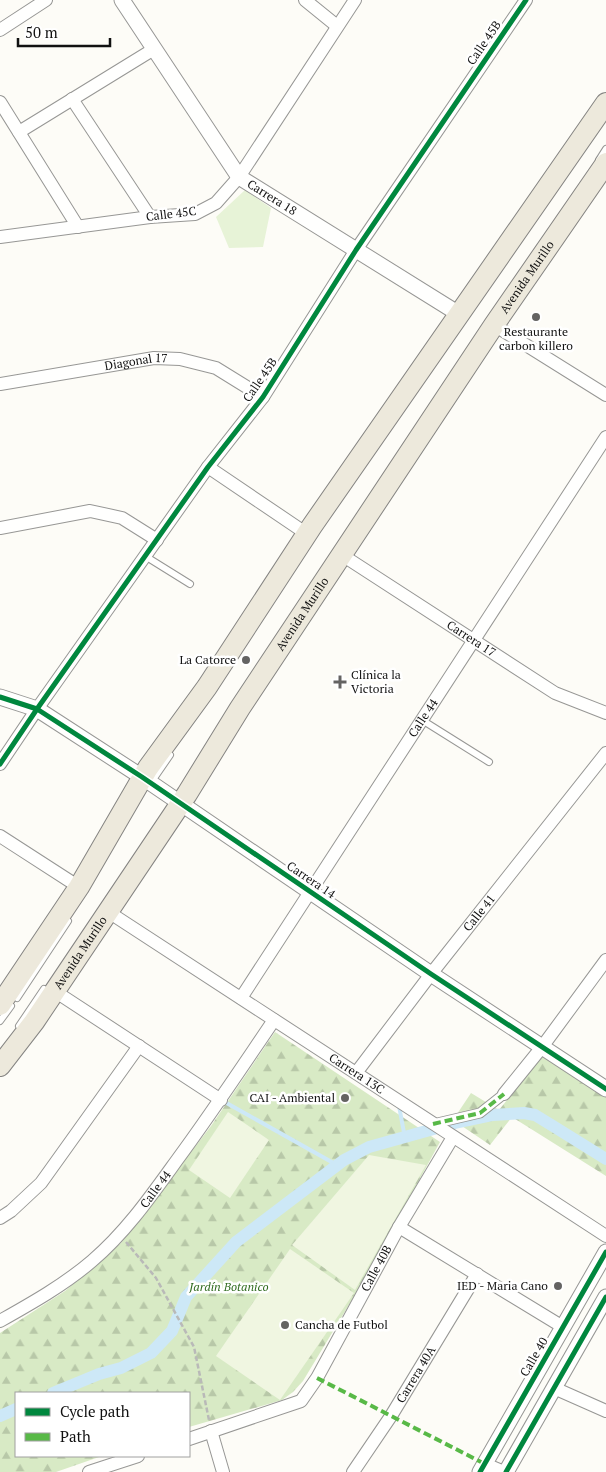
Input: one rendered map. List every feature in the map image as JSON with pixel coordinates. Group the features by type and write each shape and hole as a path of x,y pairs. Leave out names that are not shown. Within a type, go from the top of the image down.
{"main road":[{"path":"0,1005 146,784 306,534 606,103"},
{"name":"Avenida Murillo","path":"0,1066 34,1022 52,985 107,911 174,800 240,708 600,164"}],"street":[{"path":"0,30 46,0"},
{"name":"Carrera 18","path":"122,0 239,177 459,314"},
{"path":"305,0 337,26"},
{"name":"Calle 45C","path":"0,237 150,217 195,214 216,203 239,177 355,0"},
{"name":"Calle 45B","path":"0,764 208,467 262,397 356,250 526,0"},
{"path":"19,132 154,49"},
{"path":"72,98 150,217"},
{"path":"0,102 78,227"},
{"path":"494,325 606,395"},
{"name":"Diagonal 17","path":"0,384 154,358 180,359 216,368 262,397"},
{"name":"Calle 44","path":"241,998 606,437"},
{"path":"208,467 306,534"},
{"path":"0,528 90,511 122,518 157,540"},
{"name":"Carrera 17","path":"342,555 555,693 606,713"},
{"name":"Carrera 14","path":"0,698 36,710 606,1089"},
{"name":"Calle 41","path":"356,1074 431,974 606,753"},
{"path":"0,836 79,887"},
{"name":"Carrera 13C","path":"107,911 606,1236"},
{"path":"435,1125 480,1113 504,1094 542,1047 606,960"},
{"path":"52,985 221,1100"},
{"name":"Calle 44","path":"0,1321 65,1283 120,1235 146,1203 221,1100 274,1020"},
{"path":"0,1218 11,1211 41,1183 139,1046"},
{"name":"Calle 40B","path":"211,1431 302,1401 317,1378 450,1135"},
{"path":"399,1227 563,1328"},
{"name":"Calle 40","path":"482,1468 606,1252"},
{"name":"Carrera 40A","path":"353,1472 391,1416 477,1274"},
{"path":"482,1468 505,1472 606,1297"},
{"path":"554,1388 606,1411"},
{"path":"190,1439 211,1431 223,1472"},
{"path":"92,1472 135,1457"}],"lane":[{"path":"600,124 606,116"},
{"path":"600,164 606,149"},
{"path":"145,556 190,584"},
{"path":"206,701 233,660"},
{"path":"422,720 489,762"},
{"path":"146,784 173,750"},
{"path":"0,1022 70,918"},
{"path":"13,1034 52,985"}],"path":[{"path":"120,1235 156,1278 194,1347 211,1431"}],"green space":[{"path":"245,190 271,208 263,247 229,248 216,217"},
{"name":"Jardín Botanico","path":"275,1032 440,1142 367,1275 303,1381 293,1392 282,1400 190,1427 190,1392 15,1392 15,1457 99,1457 56,1472 0,1472 0,1333 65,1291 121,1243 211,1126"},
{"path":"543,1055 606,1096 606,1176 512,1117 490,1145 453,1120 471,1093 499,1110"},
{"path":"228,1112 269,1140 230,1198 189,1170"},
{"path":"369,1155 426,1165 355,1290 292,1245"},
{"name":"Cancha de Futbol","path":"290,1249 354,1293 280,1400 216,1356"}],"waterway":[{"path":"223,1101 337,1165"},
{"path":"399,1106 405,1138"},
{"path":"55,1392 99,1374 121,1368 151,1353 172,1331 186,1297 236,1242 344,1160 369,1147 455,1123 493,1115 524,1113 535,1115 606,1159"},
{"path":"0,1416 15,1409"}],"marked path":[{"path":"433,1124 480,1113 504,1094"},
{"path":"317,1378 485,1464"}],"cycle path":[{"path":"0,764 208,467 263,397 356,250 526,0"},
{"path":"0,697 37,709 142,777 431,974 606,1089"},
{"path":"480,1472 606,1252"},
{"path":"506,1472 606,1297"}],"place":[{"name":"Restaurante carbon killero","path":"536,317"},
{"name":"La Catorce","path":"246,660"},
{"name":"Clínica la Victoria","path":"340,682"},
{"name":"CAI - Ambiental","path":"345,1098"},
{"name":"IED - Maria Cano","path":"558,1286"},
{"name":"Cancha de Futbol","path":"285,1325"}]}
